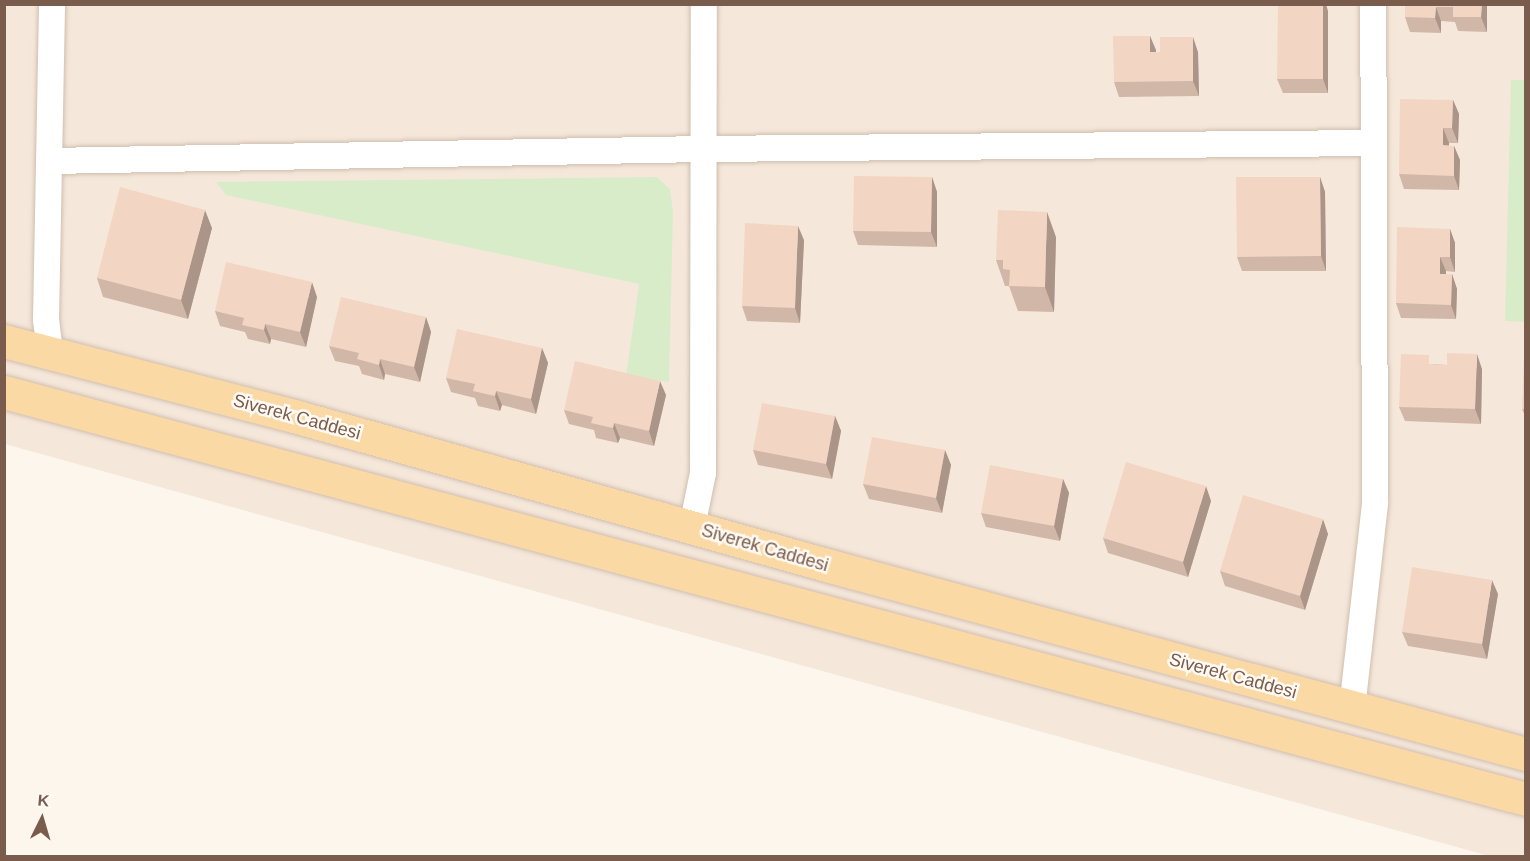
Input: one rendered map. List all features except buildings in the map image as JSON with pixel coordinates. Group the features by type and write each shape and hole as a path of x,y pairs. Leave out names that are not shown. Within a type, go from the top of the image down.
{"main road":[{"name":"Siverek Caddesi","path":"4,341 1352,709 1526,754"},
{"path":"4,392 1526,799"}],"street":[{"path":"50,352 46,320 52,4"},
{"path":"692,527 703,473 701,149 704,4"},
{"path":"1352,709 1375,502 1373,4"},
{"path":"49,161 701,149 1374,143"}],"shaded area":[{"path":"4,5 1525,5 1525,856 1489,856 5,444"}],"green space":[{"path":"1511,80 1525,80 1525,322 1505,321"},
{"path":"657,177 670,189 673,212 669,382 626,376 639,284 226,195 216,182"}]}
